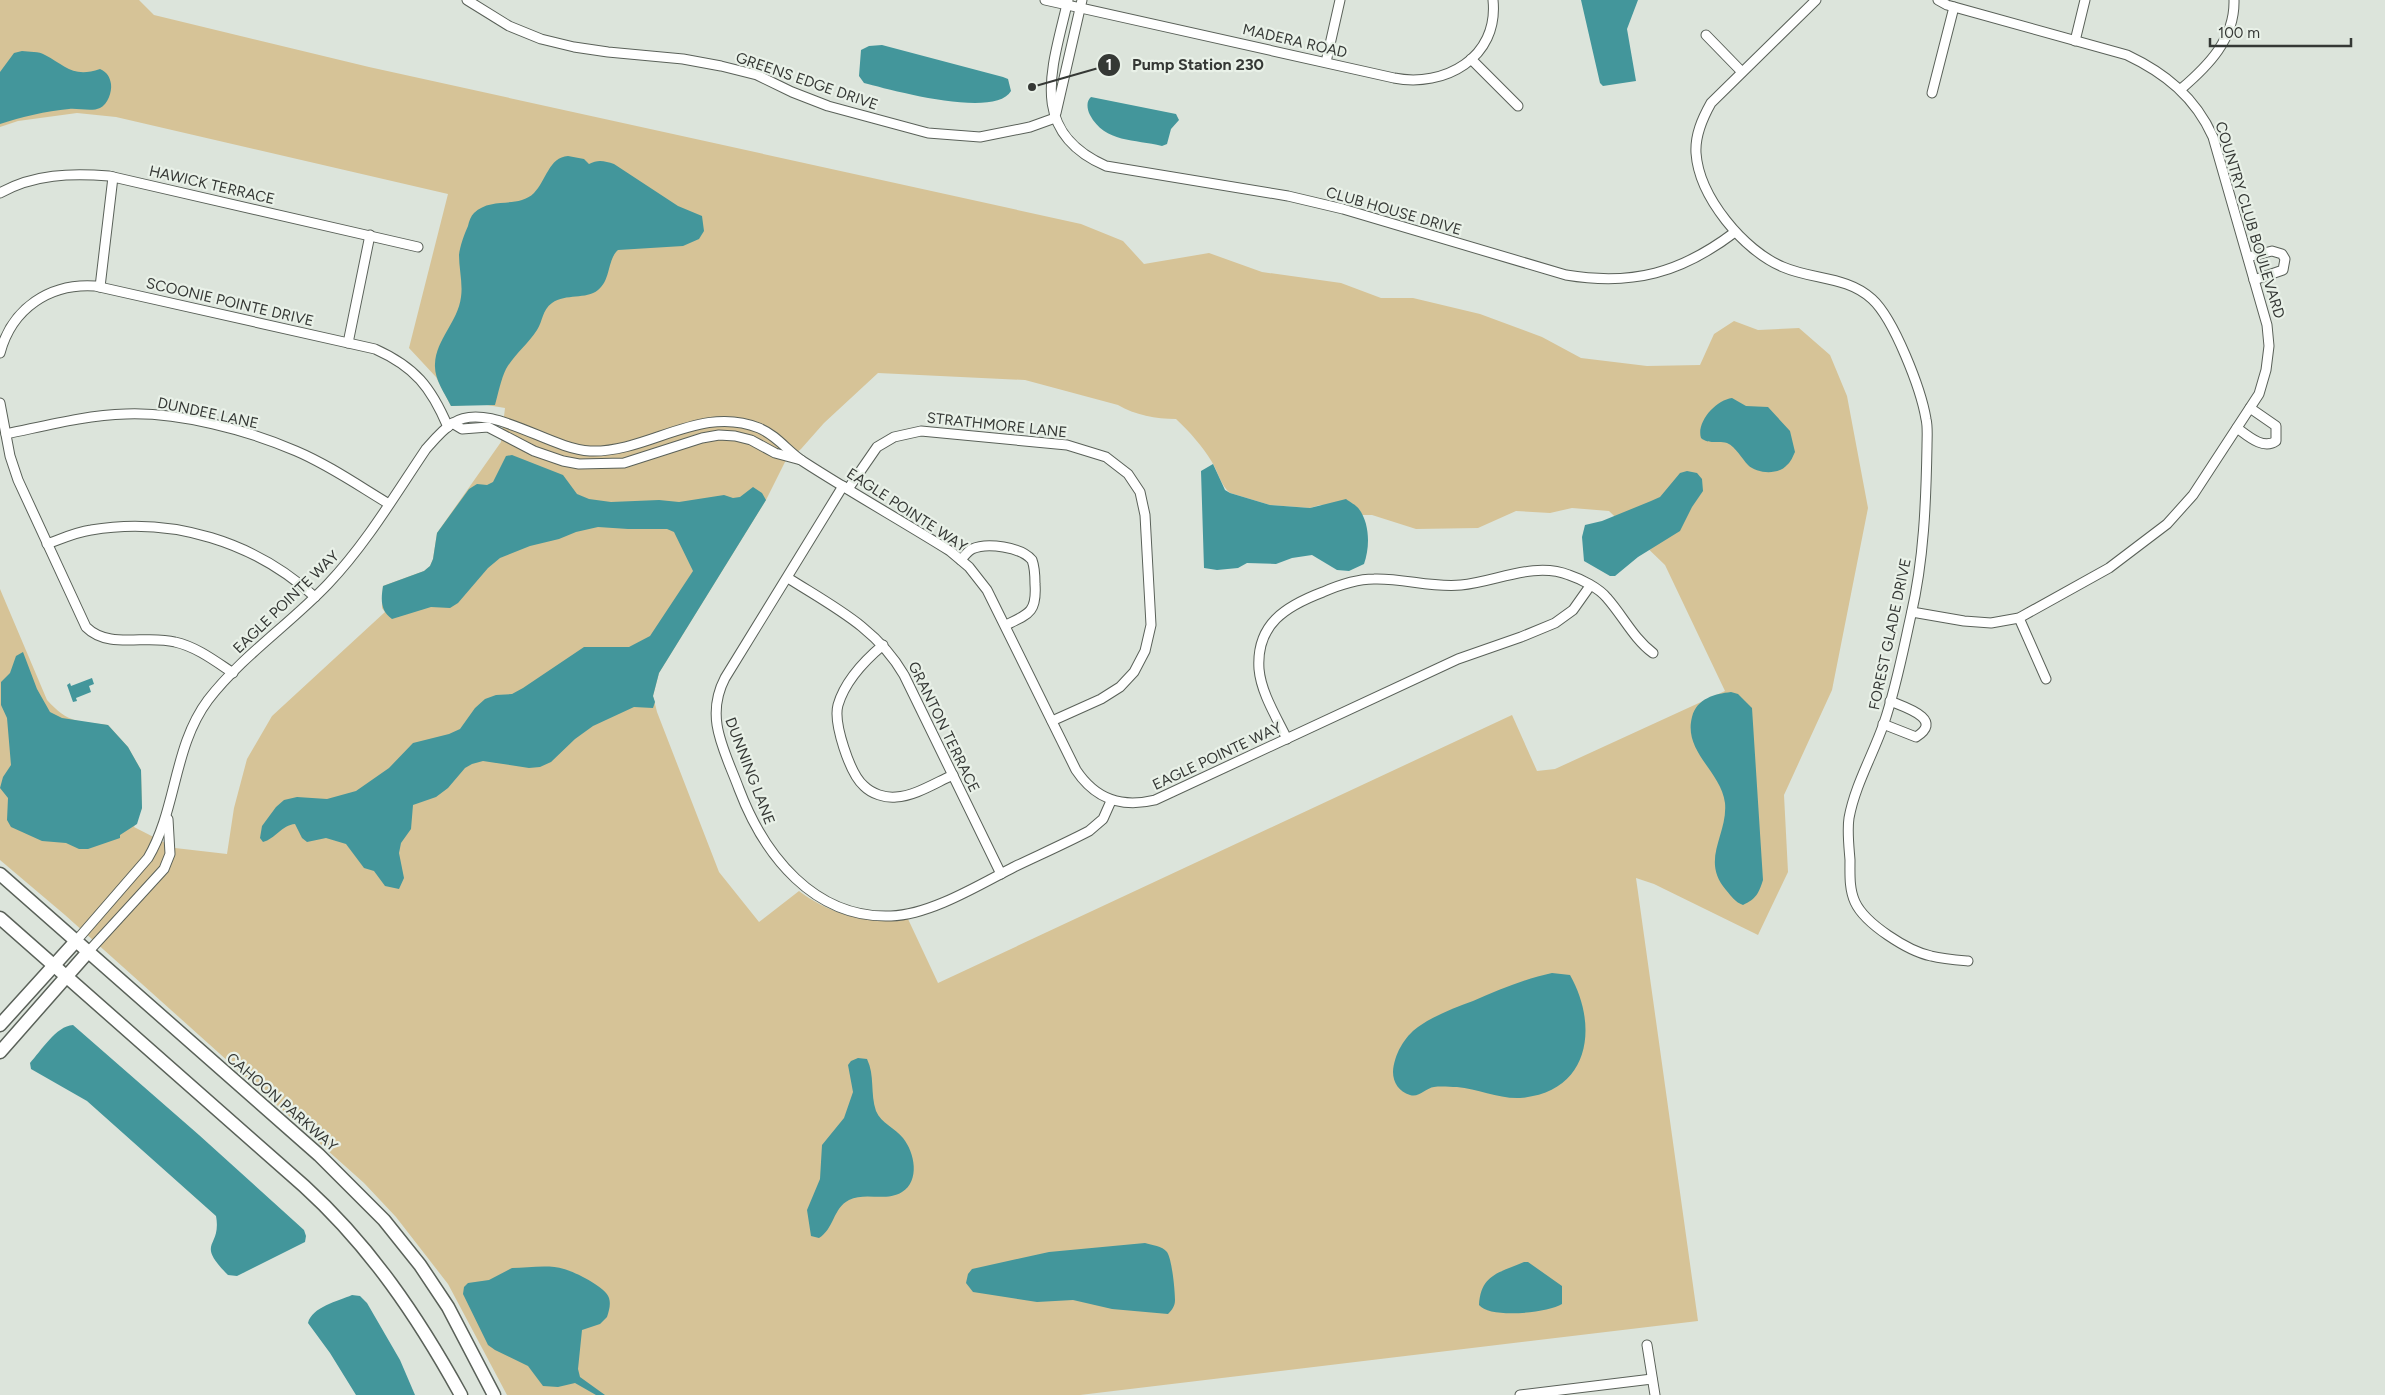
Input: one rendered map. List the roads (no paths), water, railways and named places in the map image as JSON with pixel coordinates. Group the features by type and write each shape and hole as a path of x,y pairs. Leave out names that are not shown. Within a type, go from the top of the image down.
{"street":[{"name":"GREENS EDGE DRIVE","path":"468,0 509,26 541,39 608,52 655,56 720,66 757,75 792,92 828,106 928,133 980,137 1005,133 1055,118"},
{"name":"MADERA ROAD","path":"1045,0 1081,4 1394,78 1416,80 1428,80 1447,75 1471,59 1484,42 1489,30 1493,0"},
{"path":"1326,62 1340,0"},
{"name":"FOREST GLADE DRIVE","path":"1816,0 1711,103 1702,118 1696,153 1699,170 1719,210 1735,232 1765,258 1783,268 1846,283 1863,291 1874,300 1894,327 1927,421 1923,542 1912,612 1883,724 1854,798 1848,820 1851,885 1854,901 1864,917 1878,930 1928,956 1968,961"},
{"name":"COUNTRY CLUB BOULEVARD","path":"1912,612 1964,621 1991,623 2019,618 2109,568 2167,524 2193,495 2259,394 2266,370 2269,346 2267,325 2213,136 2205,118 2181,89 2150,66 2127,55 1954,7 1938,0"},
{"path":"2075,41 2085,0"},
{"path":"2181,89 2203,70 2218,51 2231,26 2234,0"},
{"name":"CLUB HOUSE DRIVE","path":"1067,2 1052,68 1055,118 1066,138 1078,150 1091,160 1106,166 1297,198 1343,209 1566,275 1583,278 1617,280 1668,270 1692,260 1735,232"},
{"path":"1055,118 1081,4"},
{"path":"1932,93 1954,7"},
{"path":"1706,35 1742,72"},
{"path":"1471,59 1518,106"},
{"name":"HAWICK TERRACE","path":"0,193 31,181 55,175 78,174 113,177 418,247"},
{"path":"100,287 113,177"},
{"path":"348,343 370,236"},
{"path":"2248,257 2272,251 2282,254 2285,259 2283,270 2254,280"},
{"name":"SCOONIE POINTE DRIVE","path":"0,353 10,329 32,303 62,287 79,285 100,287 375,349 392,357 416,373 429,389 450,425"},
{"path":"0,403 18,480 82,620 92,634 112,640 153,639 175,642 209,656 232,673"},
{"path":"2237,428 2261,444 2271,444 2276,441 2276,426 2250,408"},
{"name":"DUNDEE LANE","path":"6,434 125,414 150,414 185,419 234,430 297,451 389,504"},
{"name":"EAGLE POINTE WAY","path":"76,941 148,858 159,840 168,814 176,777 197,718 208,701 232,673 315,597 350,559 426,449 450,425 473,417 500,420 564,447 592,451 626,446 703,422 725,421 760,428 778,438 802,461 950,551 982,582 1006,625 1082,779 1096,792 1112,801 1128,804 1156,800 1458,659 1522,637 1555,622 1573,610 1590,586"},
{"name":"EAGLE POINTE WAY","path":"450,425 462,429 488,427 534,451 563,461 579,464 624,463 702,438 719,435 751,440 775,453 802,461"},
{"name":"STRATHMORE LANE","path":"846,487 877,447 894,437 921,431 1067,445 1106,457 1128,474 1140,492 1145,515 1151,625 1145,651 1134,672 1120,687 1102,699 1052,721"},
{"name":"DUNNING LANE","path":"846,487 724,678 718,692 715,708 718,732 756,828 770,850 800,883 817,896 844,910 871,915 892,916 925,908 1001,874 1089,831 1103,818 1112,801"},
{"path":"47,544 89,530 108,527 158,528 187,532 217,538 269,562 296,579 315,597"},
{"path":"960,560 970,551 979,547 1016,549 1028,555 1032,560 1036,596 1033,608 1024,617 1006,625"},
{"path":"1287,739 1261,682 1260,648 1268,628 1286,608 1298,601 1347,583 1375,578 1460,585 1535,570 1566,574 1606,596 1642,645 1653,653"},
{"name":"GRANTON TERRACE","path":"788,578 857,621 883,645 904,675 1001,874"},
{"path":"2019,618 2046,679"},
{"path":"883,645 856,671 844,691 837,710 838,727 857,778 875,794 895,798 908,795 952,775"},
{"path":"1883,724 1916,737 1922,733 1926,726 1925,720 1920,714 1890,701"},
{"name":"EAGLE POINTE WAY","path":"88,952 164,869 170,854 168,814"},
{"name":"CAHOON PARKWAY","path":"0,874 319,1155 384,1220 420,1265 448,1307 494,1395"},
{"path":"0,918 304,1186 353,1234 406,1302 461,1395"},
{"path":"0,1025 76,941"},
{"path":"0,1052 88,952"},
{"path":"1647,1346 1655,1395"},
{"path":"1520,1395 1652,1379"}],"water":[{"path":"1581,0 1638,0 1627,29 1636,81 1603,86 1600,83"},
{"path":"882,45 1003,77 1008,79 1011,91 1001,99 985,103 965,103 918,96 864,83 859,76 861,50 869,46"},
{"path":"22,51 43,54 70,70 83,72 102,70 108,75 111,84 111,91 107,101 97,109 51,111 0,124 0,72 14,53"},
{"path":"1091,97 1176,114 1179,120 1171,129 1167,144 1162,146 1122,138 1104,131 1096,124 1088,108 1088,101"},
{"path":"568,156 584,159 589,164 601,161 614,164 678,206 702,216 704,231 699,239 683,246 618,250 612,259 605,281 598,290 588,295 558,300 552,303 544,312 537,330 506,369 495,405 451,406 438,380 435,364 439,346 459,306 462,287 459,255 462,240 470,219 474,213 488,205 528,198 538,188 552,165 562,157"},
{"path":"1732,398 1746,406 1768,407 1790,431 1795,452 1790,462 1783,468 1774,472 1762,472 1748,465 1736,450 1727,443 1710,442 1701,438 1701,425 1704,419 1714,407"},
{"path":"512,455 563,475 577,494 589,499 611,502 659,500 679,502 724,495 733,498 740,497 753,487 762,493 766,500 659,673 653,696 655,702 653,708 634,707 593,726 575,739 551,762 540,767 529,768 483,761 472,764 465,768 448,788 436,797 413,805 411,829 401,843 399,853 404,878 399,889 385,886 374,871 364,868 346,844 326,838 307,842 302,838 295,824 286,827 263,842 260,838 262,826 276,807 284,800 297,797 327,799 356,791 389,768 413,743 449,734 460,729 475,708 485,699 496,695 512,694 584,647 629,647 650,636 693,571 674,532 667,529 598,527 530,546 500,558 488,568 458,603 450,608 431,607 392,619 388,616 383,608 383,586 424,571 430,566 437,533 469,489 477,484 487,485 493,482 506,456"},
{"path":"1213,464 1225,490 1270,505 1310,508 1346,499 1359,509 1367,529 1368,543 1364,564 1349,571 1337,570 1312,555 1292,558 1276,564 1247,563 1238,568 1217,570 1204,568 1201,471"},
{"path":"1687,471 1697,473 1702,479 1703,491 1692,507 1680,531 1638,557 1615,576 1610,576 1584,561 1582,537 1585,525 1602,521 1660,497 1680,473"},
{"path":"23,652 37,689 50,712 62,718 108,725 128,747 141,770 142,808 137,824 120,835 120,838 88,849 79,849 66,843 42,841 11,827 7,820 8,798 0,788 3,777 11,765 7,718 1,705 1,682 10,673 16,656"},
{"path":"92,678 94,684 89,686 91,692 76,698 77,701 73,702 67,685 70,683 71,686"},
{"path":"1731,692 1738,694 1752,708 1763,880 1756,895 1743,905 1736,901 1726,890 1715,868 1717,847 1725,815 1725,803 1717,781 1697,751 1691,729 1694,711 1702,701 1719,694"},
{"path":"1552,973 1570,975 1579,995 1584,1015 1585,1035 1582,1054 1574,1070 1561,1084 1543,1093 1520,1098 1504,1097 1457,1087 1431,1088 1413,1096 1406,1094 1397,1086 1393,1076 1395,1059 1404,1041 1418,1027 1452,1009 1512,985"},
{"path":"73,1025 304,1230 305,1242 237,1276 228,1275 218,1264 211,1250 216,1234 216,1216 87,1101 31,1069 30,1063 49,1040 67,1026"},
{"path":"858,1058 867,1059 871,1071 876,1111 881,1119 900,1134 907,1144 913,1159 913,1174 908,1187 896,1195 862,1197 849,1200 836,1213 828,1229 819,1238 811,1236 807,1210 820,1179 822,1145 844,1118 853,1092 848,1065 851,1061"},
{"path":"1145,1243 1162,1248 1169,1256 1175,1300 1173,1308 1168,1314 1112,1309 1073,1300 1037,1302 973,1292 966,1283 968,1274 972,1269 1049,1252"},
{"path":"1528,1262 1562,1286 1562,1304 1544,1310 1519,1313 1494,1312 1479,1305 1483,1287 1493,1276"},
{"path":"545,1266 564,1269 590,1280 607,1294 610,1303 607,1317 600,1324 582,1330 578,1369 580,1377 605,1395 596,1395 575,1383 558,1387 543,1386 528,1366 488,1345 463,1294 464,1287 468,1283 489,1280 512,1268"},
{"path":"352,1295 360,1296 367,1303 400,1360 415,1395 356,1395 330,1353 308,1323 310,1317 320,1309"}],"place":[{"name":"Pump Station 230","path":"1032,87"}]}
